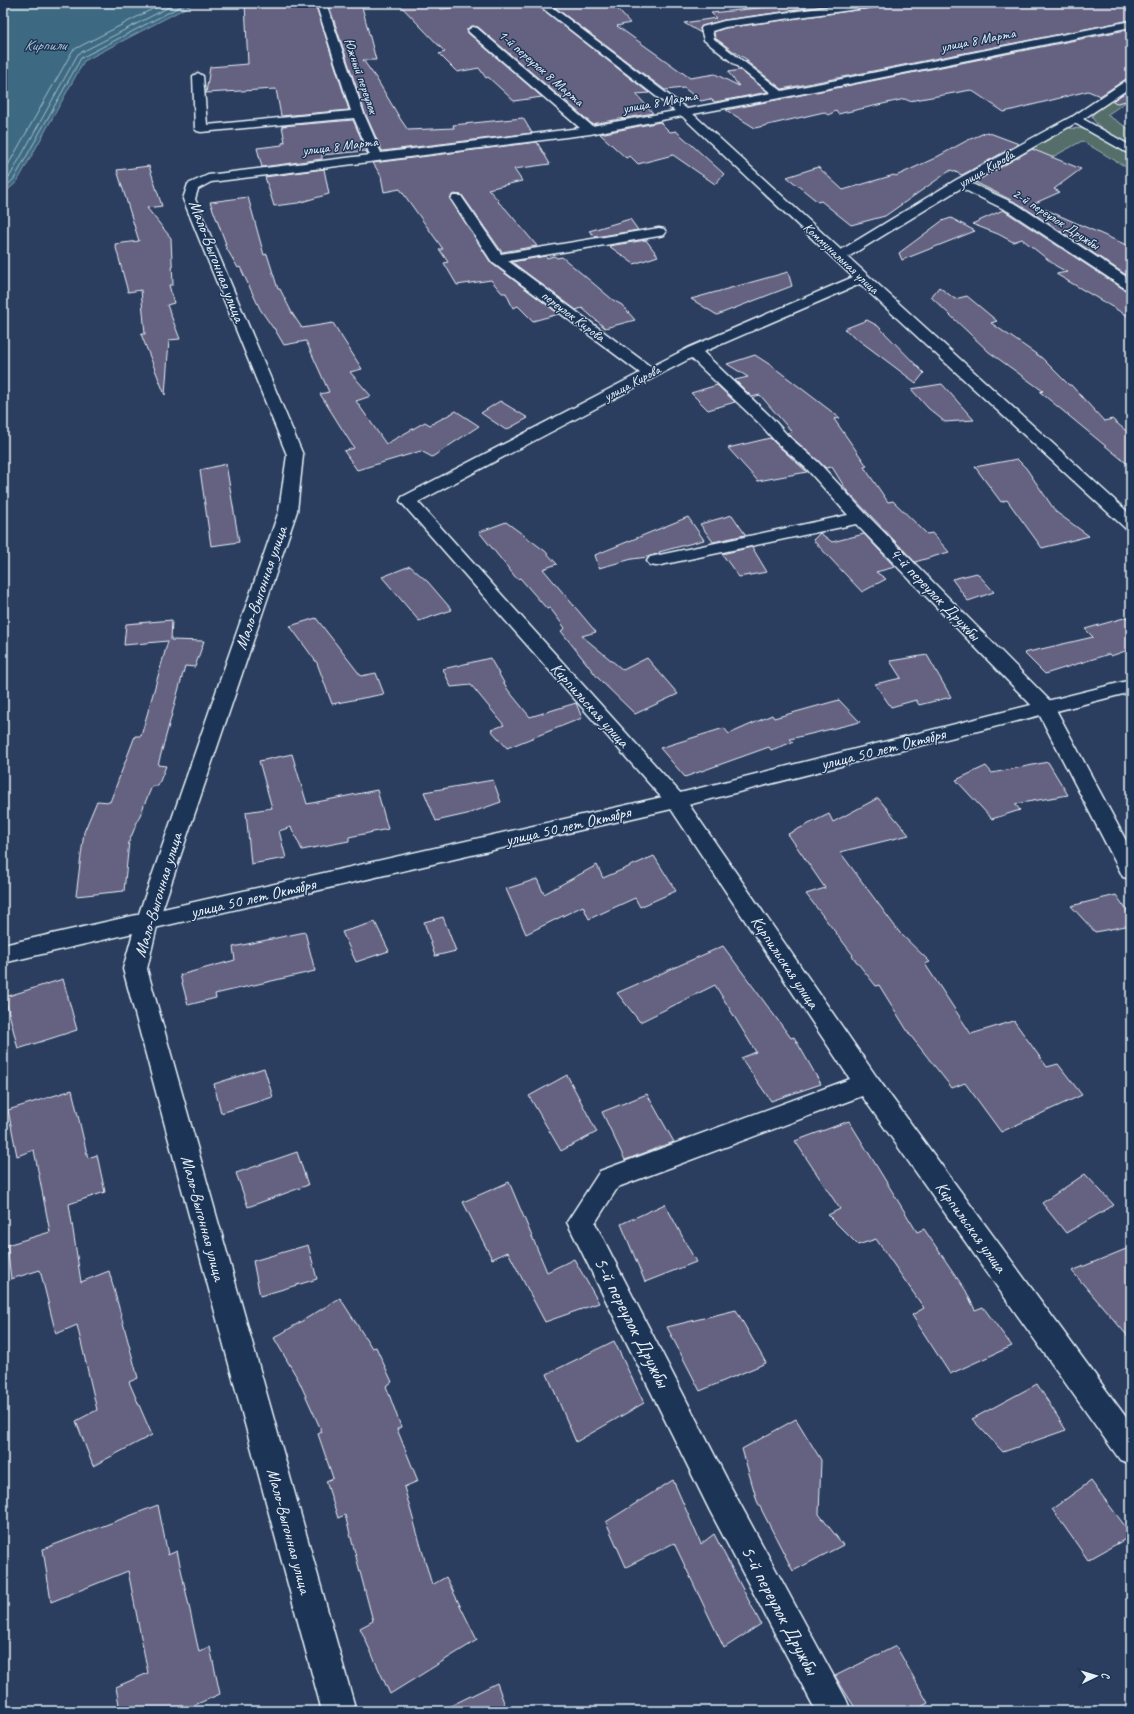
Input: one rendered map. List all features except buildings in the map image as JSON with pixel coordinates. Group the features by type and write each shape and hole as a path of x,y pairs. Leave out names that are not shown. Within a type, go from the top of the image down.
{"street":[{"name":"Южный переулок","path":"320,3 358,114 377,157"},
{"name":"Коммунальная улица","path":"541,3 685,113 862,278 1131,524"},
{"path":"780,95 709,40 706,29 724,24 879,3"},
{"name":"улица 8 Марта","path":"192,187 208,179 590,130 780,95 1131,24"},
{"name":"1-й переулок 8 Марта","path":"473,30 590,130"},
{"path":"198,76 201,129 358,114"},
{"name":"улица Кирова","path":"840,256 960,184 1075,119 1131,82"},
{"path":"1075,119 1131,151"},
{"name":"2-й переулок Дружбы","path":"960,184 1013,208 1131,286"},
{"name":"Мало-Выгонная улица","path":"192,187 189,199 295,455 288,511 147,922 135,969 339,1711"},
{"name":"переулок Кирова","path":"457,199 498,258 520,277 649,373"},
{"path":"498,258 659,232"},
{"name":"улица Кирова","path":"408,501 693,351 862,278"},
{"name":"4-й переулок Дружбы","path":"693,351 766,421 782,439 812,465 860,518 1046,709 1131,871"},
{"name":"Кирпильская улица","path":"408,501 676,801 867,1083 1131,1449"},
{"path":"656,561 860,518"},
{"name":"улица 50 лет Октября","path":"3,954 676,801 1046,709 1131,686"},
{"name":"5-й переулок Дружбы","path":"834,1711 721,1500 581,1222 609,1180 867,1083"}],"green space":[{"path":"1114,99 1127,101 1107,115 1131,130 1131,145 1103,129 1092,116 1095,112"},
{"path":"1067,128 1086,129 1131,155 1131,170 1082,141 1012,179 992,193 968,182"}],"water":[{"name":"Кирпили","path":"7,3 195,3 84,61 17,182 3,194 3,8"}]}
